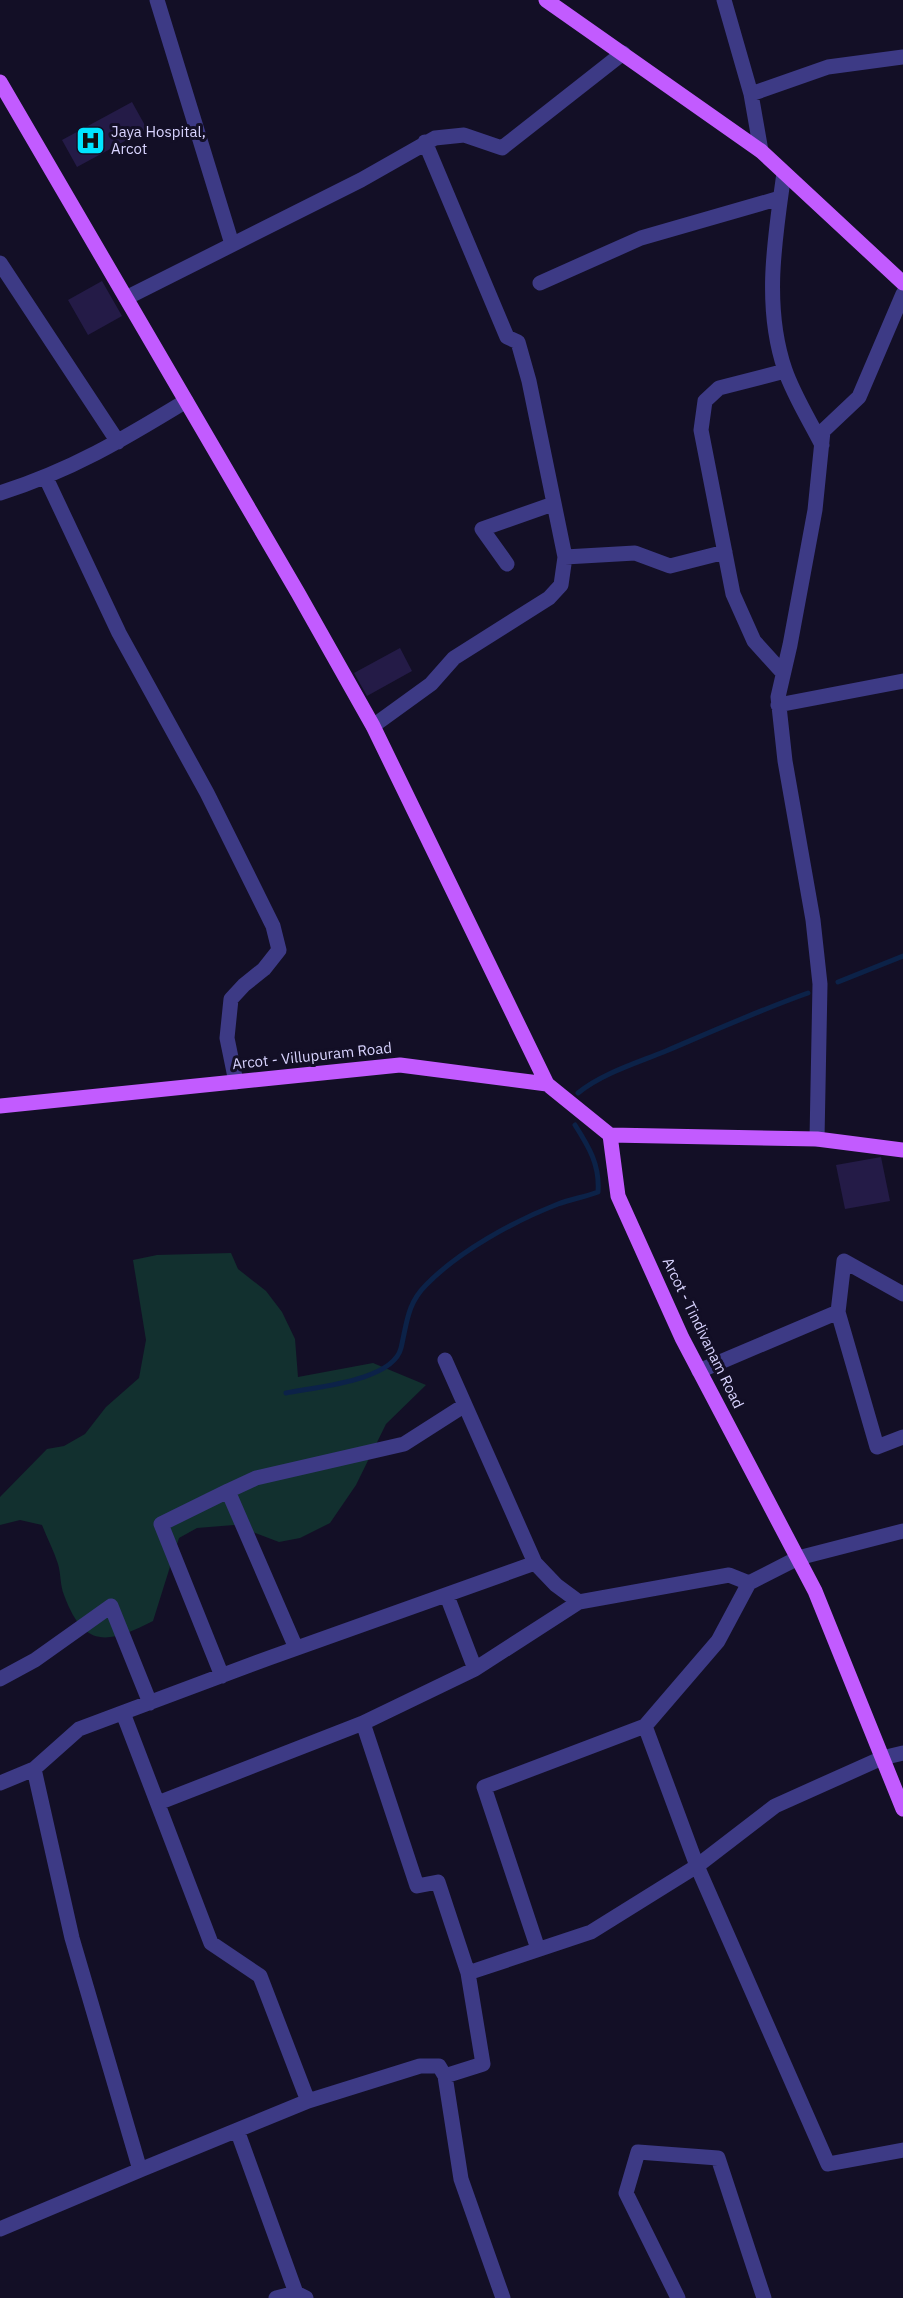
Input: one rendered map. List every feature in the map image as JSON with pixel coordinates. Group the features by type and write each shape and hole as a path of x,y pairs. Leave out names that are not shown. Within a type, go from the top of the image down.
{"main road":[{"path":"546,0 761,151 903,283"},
{"path":"0,82 373,726 548,1084 610,1135 818,1138 903,1150"},
{"name":"Arcot - Villupuram Road","path":"0,1106 400,1065 548,1084"},
{"name":"Arcot - Tindivanam Road","path":"610,1135 618,1196 699,1371 815,1591 903,1809"}],"street":[{"path":"157,0 232,244"},
{"path":"724,0 751,94 761,151"},
{"path":"126,298 361,180 435,138 464,135 502,148 623,53"},
{"path":"751,94 828,67 903,57"},
{"path":"373,726 431,684 454,658 549,598 561,585 565,557 529,381 518,342 507,337 425,142"},
{"path":"784,173 774,250 771,315 785,370 822,445"},
{"path":"540,283 641,238 780,198"},
{"path":"0,264 118,442"},
{"path":"818,1138 820,984 813,920 785,761 778,705 815,510 823,431 859,397 903,294"},
{"path":"783,673 754,641 733,594 700,430 705,401 719,388 785,370"},
{"path":"0,493 46,478 118,442 186,401"},
{"path":"46,478 119,633 207,793 273,926 279,950 264,969 231,999 227,1038 236,1082"},
{"path":"507,564 482,529 553,504"},
{"path":"565,557 635,553 670,566 725,552"},
{"path":"778,705 903,681"},
{"path":"903,1294 844,1261 838,1312 877,1448 903,1437"},
{"path":"699,1371 838,1312"},
{"path":"444,1360 535,1563 556,1585 579,1602"},
{"path":"222,1676 161,1524 256,1478 404,1444 465,1405"},
{"path":"228,1491 296,1648"},
{"path":"538,1950 484,1786 645,1726 718,1641 749,1583 798,1558 903,1531"},
{"path":"0,1783 34,1769 79,1729 296,1648 535,1563"},
{"path":"158,1803 363,1723 475,1669 579,1602 729,1575 749,1583"},
{"path":"447,1596 475,1669"},
{"path":"0,1679 35,1660 111,1606 150,1703"},
{"path":"123,1713 211,1943 260,1976 308,2101"},
{"path":"363,1723 417,1887 438,1882 468,1973 483,2064 445,2076"},
{"path":"645,1726 697,1866 828,2164 903,2150"},
{"path":"468,1973 591,1932 697,1866 775,1806 882,1758 903,1753"},
{"path":"34,1769 72,1938 140,2170"},
{"path":"0,2229 308,2101 420,2066 439,2066 445,2076 461,2179 503,2298"},
{"path":"237,2130 301,2296 276,2298"},
{"path":"678,2298 626,2193 638,2152 718,2158 764,2298"}],"green space":[{"path":"231,1253 238,1269 266,1291 282,1312 295,1339 298,1377 373,1363 426,1385 386,1424 356,1485 330,1523 300,1538 279,1542 234,1525 197,1528 179,1538 153,1621 123,1634 99,1637 89,1633 80,1625 72,1613 63,1591 56,1559 42,1525 20,1520 0,1525 0,1497 47,1449 64,1446 85,1434 106,1407 139,1378 146,1340 133,1260 157,1255"}],"building":[{"path":"132,102 147,129 77,167 62,140"},
{"path":"102,281 122,316 88,335 68,300"},
{"path":"400,648 412,671 367,696 354,673"},
{"path":"881,1157 890,1201 845,1209 836,1165"}],"waterway":[{"path":"838,982 903,956"},
{"path":"578,1093 620,1069 808,993"},
{"path":"286,1393 351,1381 384,1368 395,1359 401,1348 415,1299 439,1272 488,1238 523,1219 558,1204 598,1192 595,1165 575,1125"}],"place":[{"name":"Jaya Hospital, Arcot","path":"90,141"}]}
